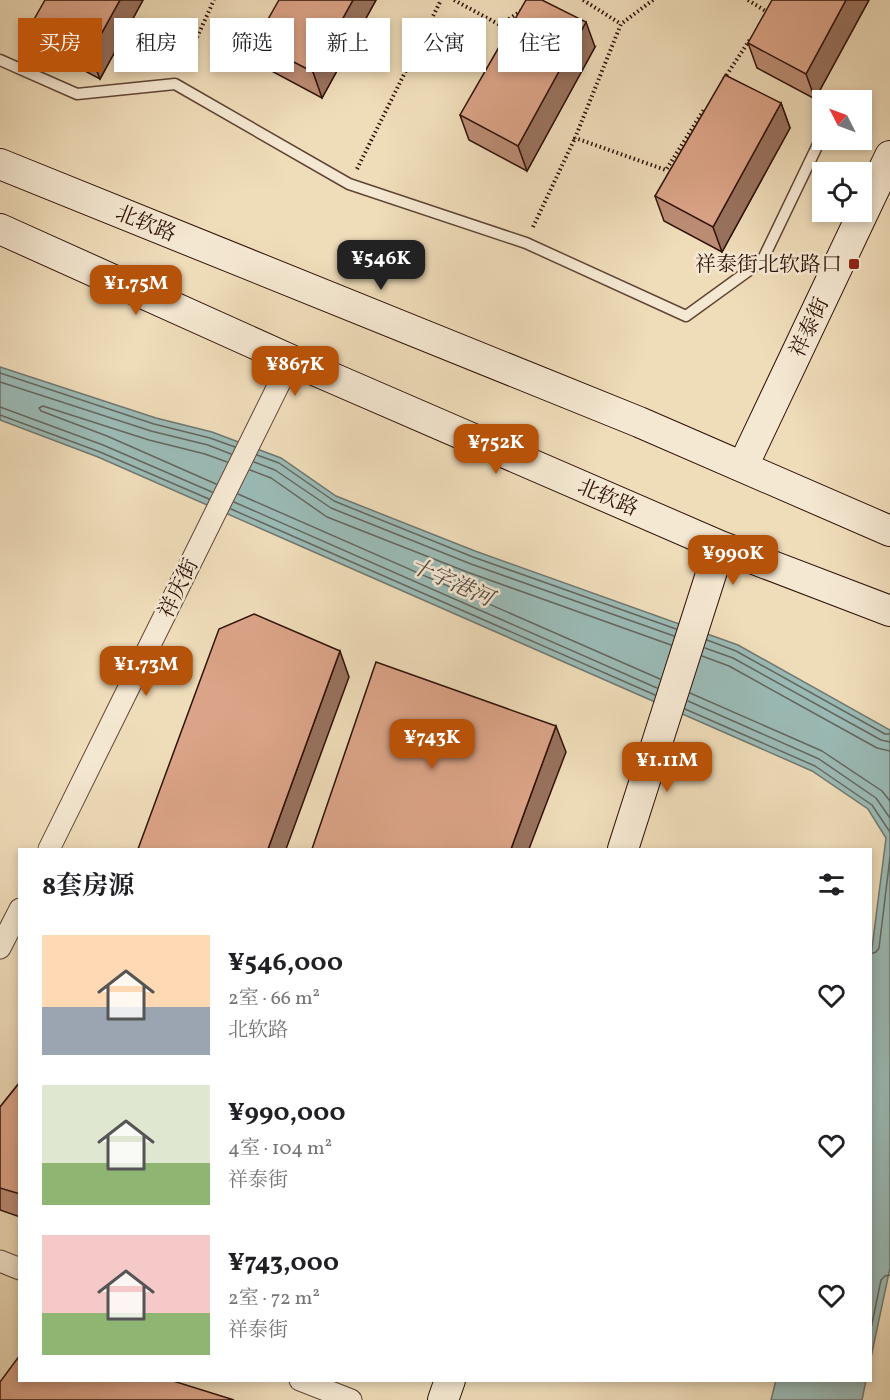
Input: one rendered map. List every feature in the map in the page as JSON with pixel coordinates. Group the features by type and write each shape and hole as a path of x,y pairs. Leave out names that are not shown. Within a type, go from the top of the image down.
{"street":[{"name":"祥泰街","path":"743,466 890,156"},
{"name":"北软路","path":"0,164 639,422 890,531"},
{"name":"北软路","path":"0,229 291,360 720,546 890,611"},
{"name":"祥庆街","path":"49,848 291,360"},
{"path":"623,848 720,546"},
{"path":"0,948 18,913"},
{"path":"0,1261 18,1268"},
{"path":"305,1382 351,1400"},
{"path":"443,1400 449,1382"}],"lane":[{"path":"0,60 77,94 175,84 349,184 526,243 686,316 762,261 815,150"}],"path":[{"path":"175,84 214,0"},
{"path":"349,184 441,0"},
{"path":"454,0 500,25 527,6"},
{"path":"583,0 621,24"},
{"path":"526,243 575,138 621,24 653,0"},
{"path":"748,0 767,12 761,22"},
{"path":"723,81 755,32"},
{"path":"575,138 666,170 710,101"}],"water":[{"name":"十字港河","path":"0,367 156,418 212,432 281,458 336,496 475,551 738,645 890,730 890,1268 872,1353 872,948 886,838 868,809 812,771 98,457 0,420"},
{"path":"776,1382 866,1382 862,1400 771,1400"}],"building":[{"path":"45,0 120,0 102,32 102,18 35,18"},
{"path":"279,0 353,0 343,18 306,18 306,68 294,62 294,18 269,18"},
{"path":"526,0 542,0 578,18 516,18"},
{"path":"772,0 846,0 806,74 748,43"},
{"path":"498,49 498,72 559,72 518,146 460,115"},
{"path":"725,75 781,103 713,227 655,196"},
{"path":"254,614 340,651 268,848 138,848 219,629"},
{"path":"376,662 556,726 511,848 312,848"},
{"path":"18,1084 18,1193 0,1188 0,1107"},
{"path":"18,1358 18,1382 176,1382 234,1400 0,1400 0,1382"}],"place":[{"name":"祥泰街北软路口","path":"854,264"}]}
